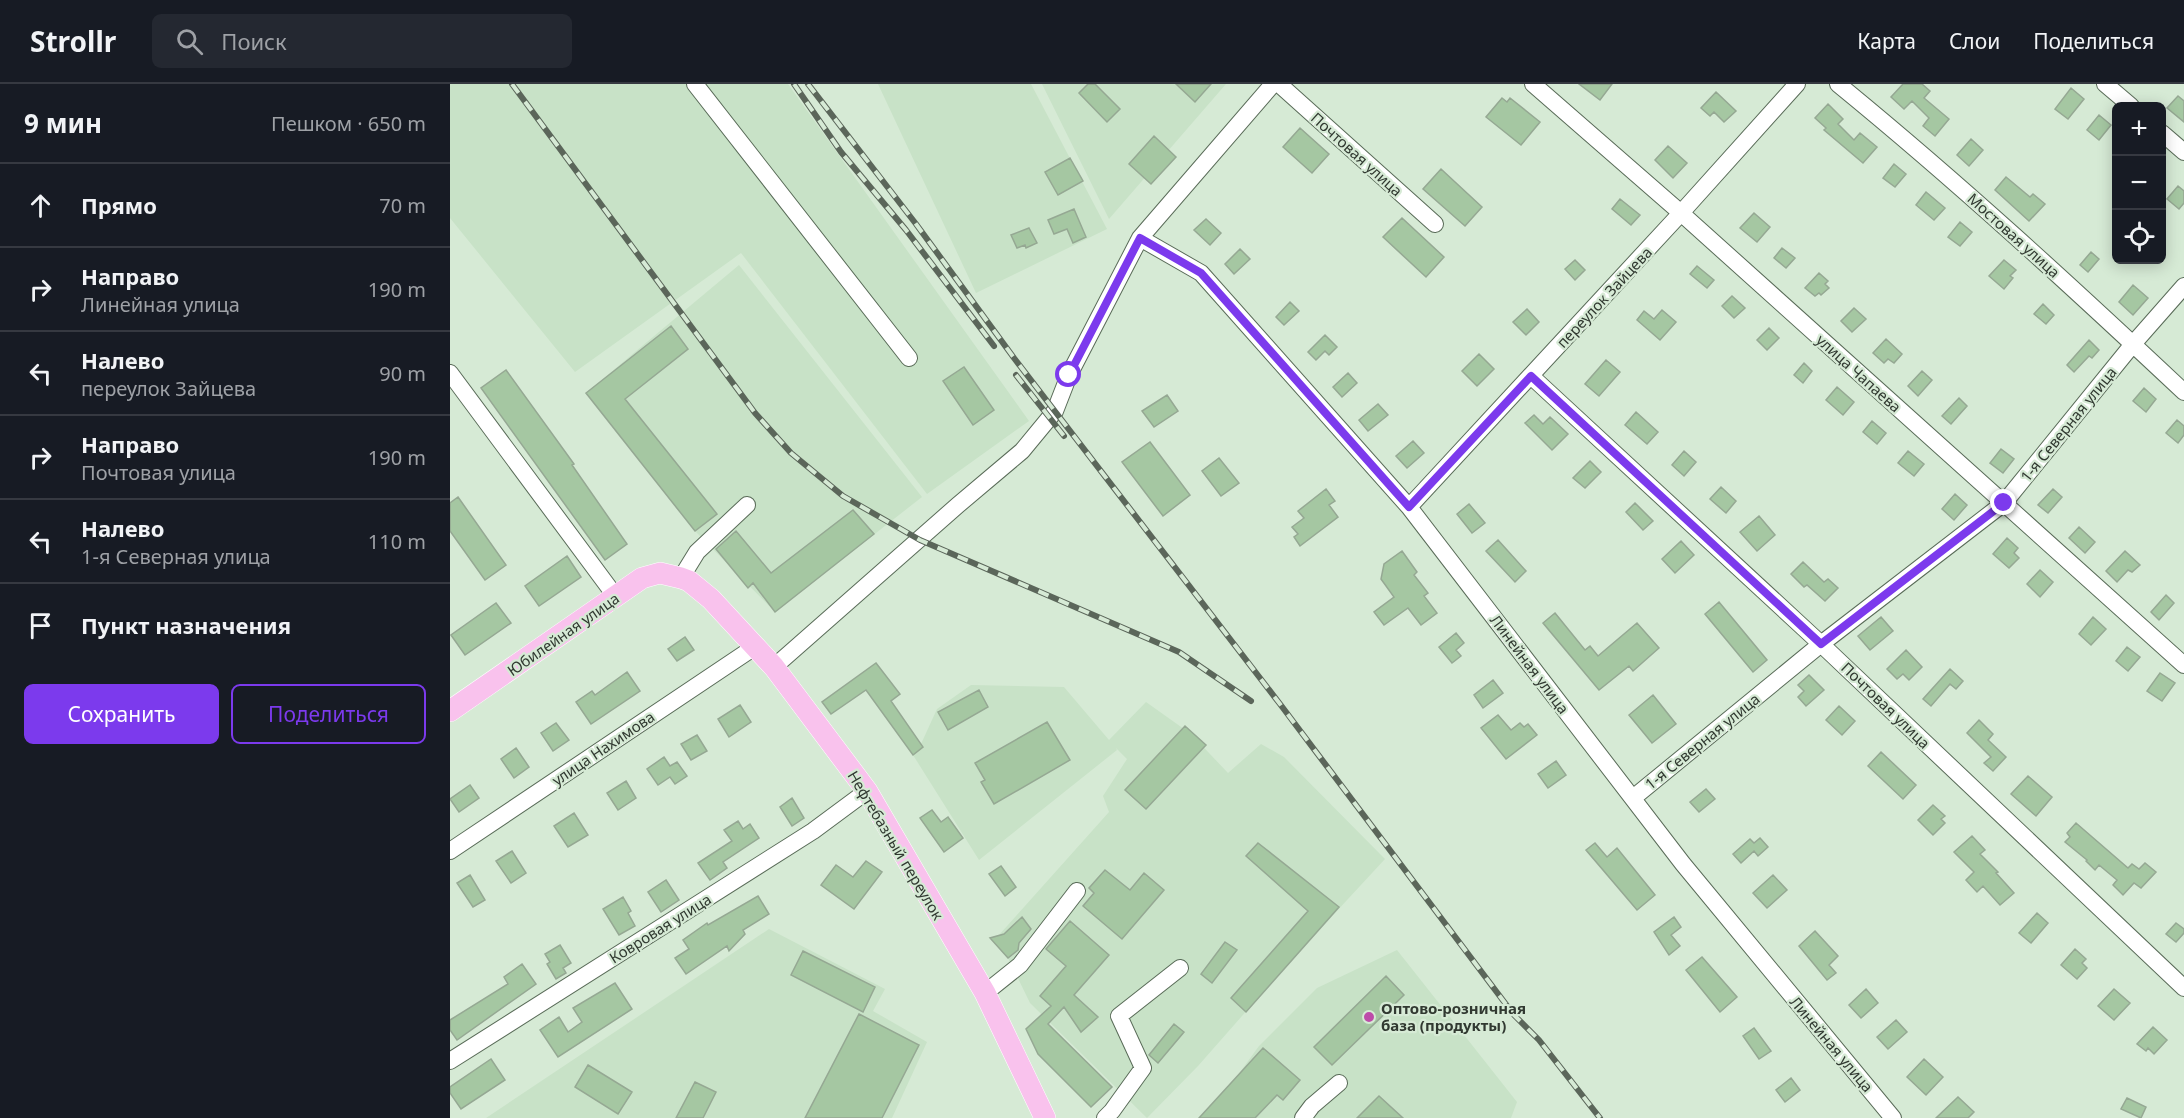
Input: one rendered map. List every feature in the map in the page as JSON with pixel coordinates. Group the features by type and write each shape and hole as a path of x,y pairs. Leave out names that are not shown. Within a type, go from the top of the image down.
{"main road":[{"name":"Юбилейная улица","path":"450,711 642,578 660,573 681,578"},
{"name":"Нефтебазный переулок","path":"681,578 689,581 711,599 756,646 867,791 985,993 1045,1118"}],"street":[{"path":"695,84 909,358"},
{"path":"774,667 958,505 1022,452 1055,411 1069,375 1140,238 1272,84"},
{"name":"Почтовая улица","path":"1279,84 1435,224"},
{"name":"улица Чапаева","path":"1533,84 1681,213 2184,664"},
{"name":"переулок Зайцева","path":"1409,507 1797,84"},
{"name":"Мостовая улица","path":"1839,84 1933,162 2042,259 2184,392"},
{"path":"2105,84 2126,102"},
{"path":"2166,136 2184,152"},
{"name":"Линейная улица","path":"1140,238 1201,273 1409,507 1683,864 1893,1118"},
{"name":"1-я Северная улица","path":"1633,798 1821,644 2004,503 2133,344 2184,286"},
{"path":"450,373 616,597"},
{"name":"Почтовая улица","path":"1531,376 1821,644 2184,988"},
{"path":"681,578 697,552 747,505"},
{"name":"улица Нахимова","path":"450,851 756,646"},
{"name":"Ковровая улица","path":"450,1061 813,831 867,791"},
{"path":"985,993 1020,965 1077,891"},
{"path":"1105,1118 1143,1068 1119,1016 1180,968"},
{"path":"1303,1118 1312,1106 1339,1083"}],"shaded area":[{"path":"450,84 788,84 1029,421 927,494 741,253 575,372 450,218"},
{"path":"878,84 1031,84 1107,229 976,293"},
{"path":"1042,84 1226,84 1109,219"},
{"path":"739,265 922,497 775,612 695,531 586,393"},
{"path":"971,685 1064,687 1109,740 1146,702 1191,734 1228,773 1261,744 1284,757 1385,859 1198,1066 1147,1118 1030,1003 1008,958 990,938 999,935 1109,812 1103,796 1127,759 1116,748 1117,750 979,860 913,755 923,747 921,744 937,709"},
{"path":"769,929 885,989 873,1011 927,1042 892,1118 486,1118"},
{"name":"Оптово-розничная база (продукты)","path":"1397,950 1517,1102 1511,1118 1199,1118 1235,1079 1259,1046 1317,988"}],"building":[{"path":"1088,84 1095,84 1120,109 1107,122 1079,93"},
{"path":"1176,84 1211,84 1195,102"},
{"path":"1579,84 1612,84 1600,100"},
{"path":"1903,84 1922,84 1930,91 1924,98 1949,119 1935,136 1923,126 1929,118 1912,101 1904,109 1891,97"},
{"path":"2071,88 2084,99 2068,119 2055,109"},
{"path":"1716,92 1736,111 1724,122 1714,112 1710,116 1701,108"},
{"path":"2178,96 2184,101 2184,122 2167,108"},
{"path":"1502,98 1507,102 1510,98 1540,122 1521,145 1486,117"},
{"path":"1828,104 1843,119 1838,124 1854,140 1860,133 1877,147 1863,163 1824,130 1826,128 1815,118"},
{"path":"2099,115 2111,125 2099,140 2087,130"},
{"path":"1300,128 1329,154 1312,173 1283,147"},
{"path":"1154,136 1176,157 1151,184 1129,164"},
{"path":"1971,139 1983,150 1969,166 1957,155"},
{"path":"1668,146 1687,163 1673,178 1655,160"},
{"path":"1070,158 1083,181 1058,195 1045,172"},
{"path":"1894,164 1906,174 1895,187 1883,178"},
{"path":"1441,169 1482,207 1465,226 1423,189"},
{"path":"2006,177 2030,197 2033,194 2045,204 2029,221 1995,190"},
{"path":"2178,186 2184,191 2184,203 2179,209 2167,199"},
{"path":"1926,192 1945,208 1934,220 1916,205"},
{"path":"1620,199 1640,215 1631,225 1612,209"},
{"path":"1074,209 1086,237 1073,243 1067,229 1054,234 1048,220"},
{"path":"1754,213 1770,227 1757,242 1740,228"},
{"path":"1402,218 1444,257 1426,277 1383,237"},
{"path":"1206,219 1221,233 1210,245 1194,230"},
{"path":"1960,222 1972,232 1960,246 1948,237"},
{"path":"1029,228 1037,243 1026,248 1025,245 1017,248 1011,235"},
{"path":"1782,248 1795,258 1786,268 1774,258"},
{"path":"1240,249 1250,259 1234,274 1225,264"},
{"path":"2091,252 2099,259 2088,272 2080,265"},
{"path":"1575,260 1585,270 1575,280 1565,269"},
{"path":"2004,260 2016,270 2010,276 2013,278 2004,289 1989,276"},
{"path":"1697,266 1714,280 1707,288 1690,274"},
{"path":"1819,273 1828,281 1825,284 1829,288 1821,295 1819,293 1815,296 1805,288"},
{"path":"2133,285 2148,298 2133,315 2119,302"},
{"path":"1732,296 1745,308 1734,318 1722,306"},
{"path":"1290,302 1299,311 1284,325 1276,317"},
{"path":"2043,304 2054,315 2046,324 2034,314"},
{"path":"1854,308 1866,319 1852,332 1841,321"},
{"path":"1527,309 1539,322 1526,335 1513,322"},
{"path":"1662,310 1676,322 1660,340 1637,320 1644,311 1654,319"},
{"path":"671,326 688,349 625,399 717,514 695,531 586,393"},
{"path":"1769,328 1779,338 1767,350 1757,340"},
{"path":"1325,335 1337,347 1329,355 1325,351 1316,360 1308,352"},
{"path":"1886,339 1902,354 1894,363 1888,359 1884,363 1873,353"},
{"path":"2089,340 2099,350 2092,358 2089,356 2074,372 2067,365"},
{"path":"1479,354 1494,369 1477,386 1462,371"},
{"path":"1606,360 1620,372 1599,396 1585,384"},
{"path":"1804,363 1812,371 1803,383 1794,375"},
{"path":"964,367 994,410 973,425 943,381"},
{"path":"506,370 574,464 572,465 627,544 605,560 481,388"},
{"path":"1922,371 1932,380 1918,396 1908,386"},
{"path":"1348,373 1357,383 1342,397 1333,387"},
{"path":"1837,387 1854,402 1843,415 1826,400"},
{"path":"2144,388 2156,399 2146,412 2133,401"},
{"path":"1167,395 1178,411 1154,427 1142,411"},
{"path":"1959,398 1967,406 1951,424 1942,416"},
{"path":"1378,404 1388,415 1368,431 1359,420"},
{"path":"1636,412 1658,432 1647,444 1625,425"},
{"path":"1534,415 1543,424 1550,417 1568,434 1552,450 1525,423"},
{"path":"2177,420 2184,426 2184,435 2178,443 2166,433"},
{"path":"1872,421 1886,433 1877,444 1863,432"},
{"path":"1413,441 1424,453 1407,468 1396,456"},
{"path":"1150,442 1190,495 1163,516 1122,462"},
{"path":"2001,449 2014,459 2003,473 1990,463"},
{"path":"1684,451 1696,462 1684,476 1672,465"},
{"path":"1908,451 1924,464 1914,476 1898,463"},
{"path":"1219,458 1239,483 1221,496 1202,471"},
{"path":"1590,461 1601,472 1585,488 1573,478"},
{"path":"1721,487 1736,501 1726,513 1710,499"},
{"path":"1326,489 1335,501 1329,505 1338,517 1300,546 1294,537 1298,534 1292,527 1304,518 1298,511"},
{"path":"2053,489 2062,497 2048,513 2038,505"},
{"path":"1955,494 1967,505 1954,520 1942,509"},
{"path":"458,497 506,565 485,580 450,531 450,503"},
{"path":"1635,503 1653,521 1643,530 1626,512"},
{"path":"1469,504 1485,523 1472,533 1457,514"},
{"path":"853,510 874,534 775,612 753,583 748,588 716,549 736,531 771,573"},
{"path":"1759,516 1775,535 1757,551 1740,532"},
{"path":"2079,527 2095,542 2085,553 2069,538"},
{"path":"2007,538 2018,548 2014,553 2019,558 2009,568 1993,554"},
{"path":"1498,540 1526,571 1515,582 1486,551"},
{"path":"1681,541 1694,555 1675,573 1662,559"},
{"path":"1402,551 1417,572 1414,575 1428,593 1424,596 1437,613 1421,625 1408,608 1384,625 1374,612 1394,597 1381,579 1384,564"},
{"path":"2125,551 2140,565 2132,572 2128,570 2117,582 2106,571"},
{"path":"567,556 581,577 539,606 525,586"},
{"path":"1803,562 1824,582 1828,579 1838,588 1825,601 1807,585 1804,587 1791,574"},
{"path":"2040,570 2053,582 2040,597 2027,584"},
{"path":"2166,595 2174,603 2159,620 2151,612"},
{"path":"1719,602 1767,660 1753,672 1705,614"},
{"path":"496,603 511,623 465,655 451,635"},
{"path":"1555,613 1585,650 1590,646 1598,656 1637,623 1659,648 1633,671 1629,666 1599,690 1543,623"},
{"path":"1881,617 1893,631 1870,650 1858,636"},
{"path":"2093,617 2106,629 2091,645 2079,634"},
{"path":"1456,633 1464,643 1456,650 1461,656 1452,663 1439,647"},
{"path":"685,637 694,650 677,661 668,649"},
{"path":"2127,647 2140,657 2128,671 2116,661"},
{"path":"1906,650 1922,667 1909,680 1903,674 1897,679 1887,669"},
{"path":"876,663 900,694 891,701 923,747 913,755 866,690 831,714 822,702"},
{"path":"1950,669 1963,681 1956,689 1950,684 1931,706 1923,699"},
{"path":"627,672 640,691 591,724 576,702 592,691 595,695"},
{"path":"2160,673 2175,683 2162,701 2147,691"},
{"path":"1809,675 1824,690 1806,706 1798,697 1804,691 1798,685"},
{"path":"1493,680 1503,693 1483,708 1474,695"},
{"path":"979,690 988,707 948,730 938,712"},
{"path":"1653,695 1676,724 1652,743 1629,715"},
{"path":"740,705 751,722 729,737 718,719"},
{"path":"1839,706 1855,721 1842,735 1826,720"},
{"path":"1498,715 1511,730 1520,723 1524,727 1528,724 1537,735 1506,759 1481,728"},
{"path":"1979,720 1993,734 1988,740 2006,757 1993,771 1984,763 1991,757 1967,733"},
{"path":"1047,722 1070,760 994,804 981,782 985,780 975,763"},
{"path":"556,723 569,740 553,751 541,733"},
{"path":"1185,726 1206,745 1146,809 1125,790"},
{"path":"697,735 707,751 691,760 681,744"},
{"path":"516,748 529,767 514,778 501,759"},
{"path":"1881,752 1916,785 1903,799 1868,766"},
{"path":"664,757 670,766 677,762 687,776 675,784 670,777 658,785 647,769"},
{"path":"1556,761 1566,775 1548,788 1538,774"},
{"path":"2028,776 2052,797 2036,816 2011,794"},
{"path":"626,781 636,798 618,810 607,793"},
{"path":"470,785 479,798 459,812 450,799"},
{"path":"1706,789 1715,799 1699,812 1690,802"},
{"path":"792,798 804,818 792,826 780,807"},
{"path":"1933,805 1945,816 1941,819 1945,823 1933,835 1918,820"},
{"path":"932,810 941,822 948,817 963,838 944,852 920,818"},
{"path":"574,813 588,835 568,847 554,826"},
{"path":"738,821 743,829 750,824 759,838 723,862 727,868 710,880 698,863 732,841 724,830"},
{"path":"2076,823 2128,868 2132,864 2139,869 2145,863 2156,872 2141,888 2134,883 2123,895 2113,885 2117,880 2099,865 2095,870 2087,860 2065,842 2070,837 2067,833"},
{"path":"1972,836 1985,850 1980,854 2014,893 2000,905 1983,886 1977,892 1966,880 1974,872 1954,852"},
{"path":"1760,838 1768,847 1758,856 1754,851 1741,863 1733,854 1750,839 1754,843"},
{"path":"1258,843 1339,907 1246,1012 1231,998 1308,911 1246,856"},
{"path":"1595,843 1607,857 1617,848 1655,895 1637,910 1586,850"},
{"path":"512,851 526,873 511,883 496,861"},
{"path":"866,861 882,872 854,909 821,885 836,865 853,877"},
{"path":"1001,866 1016,887 1005,896 989,874"},
{"path":"1105,870 1130,890 1144,873 1164,890 1122,939 1083,906 1094,893 1089,888"},
{"path":"470,875 485,900 473,907 457,883"},
{"path":"1773,875 1787,890 1767,908 1753,893"},
{"path":"666,880 679,900 661,912 648,892"},
{"path":"758,896 769,914 743,930 745,934 729,951 727,946 686,974 675,958 689,949 683,940 707,923 708,925"},
{"path":"623,897 631,911 628,913 635,926 619,935 603,909"},
{"path":"2037,913 2048,923 2031,943 2019,933"},
{"path":"1022,917 1031,929 1019,943 1018,950 1008,958 990,938 1004,934"},
{"path":"1674,917 1681,927 1671,935 1680,946 1669,955 1654,932"},
{"path":"1070,921 1109,955 1074,995 1098,1017 1081,1032 1064,1007 1048,1024 1112,1087 1091,1107 1038,1054 1026,1029 1051,1006 1040,996 1066,966 1046,949"},
{"path":"2176,923 2184,929 2184,933 2176,942 2166,934"},
{"path":"1815,931 1838,956 1829,965 1836,973 1827,980 1799,946"},
{"path":"1225,942 1237,950 1212,983 1201,974"},
{"path":"560,945 571,963 563,968 566,973 556,979 547,964 550,962 545,954"},
{"path":"2075,949 2086,959 2082,963 2087,968 2077,979 2061,965"},
{"path":"803,951 875,987 863,1012 791,975"},
{"path":"1702,957 1737,997 1720,1012 1686,970"},
{"path":"522,964 536,984 457,1040 450,1030 450,1020 508,984 504,977"},
{"path":"1386,976 1404,995 1332,1065 1314,1047"},
{"path":"615,983 632,1009 558,1057 540,1030 559,1017 568,1032 582,1022 573,1008"},
{"path":"1866,989 1878,1003 1861,1018 1849,1005"},
{"path":"2114,989 2130,1003 2114,1020 2098,1006"},
{"path":"859,1014 919,1045 882,1118 805,1118"},
{"path":"1896,1020 1907,1032 1888,1049 1877,1037"},
{"path":"1174,1024 1184,1032 1158,1063 1149,1055"},
{"path":"2153,1027 2167,1040 2154,1054 2148,1048 2146,1051 2137,1044"},
{"path":"1754,1028 1771,1051 1759,1059 1743,1036"},
{"path":"1263,1048 1300,1080 1283,1100 1277,1095 1255,1118 1199,1118"},
{"path":"491,1059 505,1080 461,1109 450,1093 450,1087"},
{"path":"1924,1059 1943,1077 1926,1095 1907,1077"},
{"path":"588,1065 632,1092 618,1114 575,1087"},
{"path":"1791,1078 1800,1090 1785,1102 1776,1090"},
{"path":"695,1082 716,1092 703,1118 676,1118"},
{"path":"1379,1096 1403,1118 1357,1118"},
{"path":"1958,1097 1974,1112 1968,1118 1936,1118"},
{"path":"2127,1098 2146,1107 2141,1118 2121,1109"}],"railway":[{"path":"512,84 755,413 791,453 843,496 920,540 1179,652 1251,701"},
{"path":"794,84 841,152 906,230 994,346"},
{"path":"808,84 1514,1015 1539,1040 1600,1118"},
{"path":"1016,375 1064,436"}],"place":[{"name":"Оптово-розничная база (продукты)","path":"1369,1017"}],"route":[{"path":"1069,375 1140,238 1201,273 1409,507 1531,376 1821,644 2004,503"}]}
